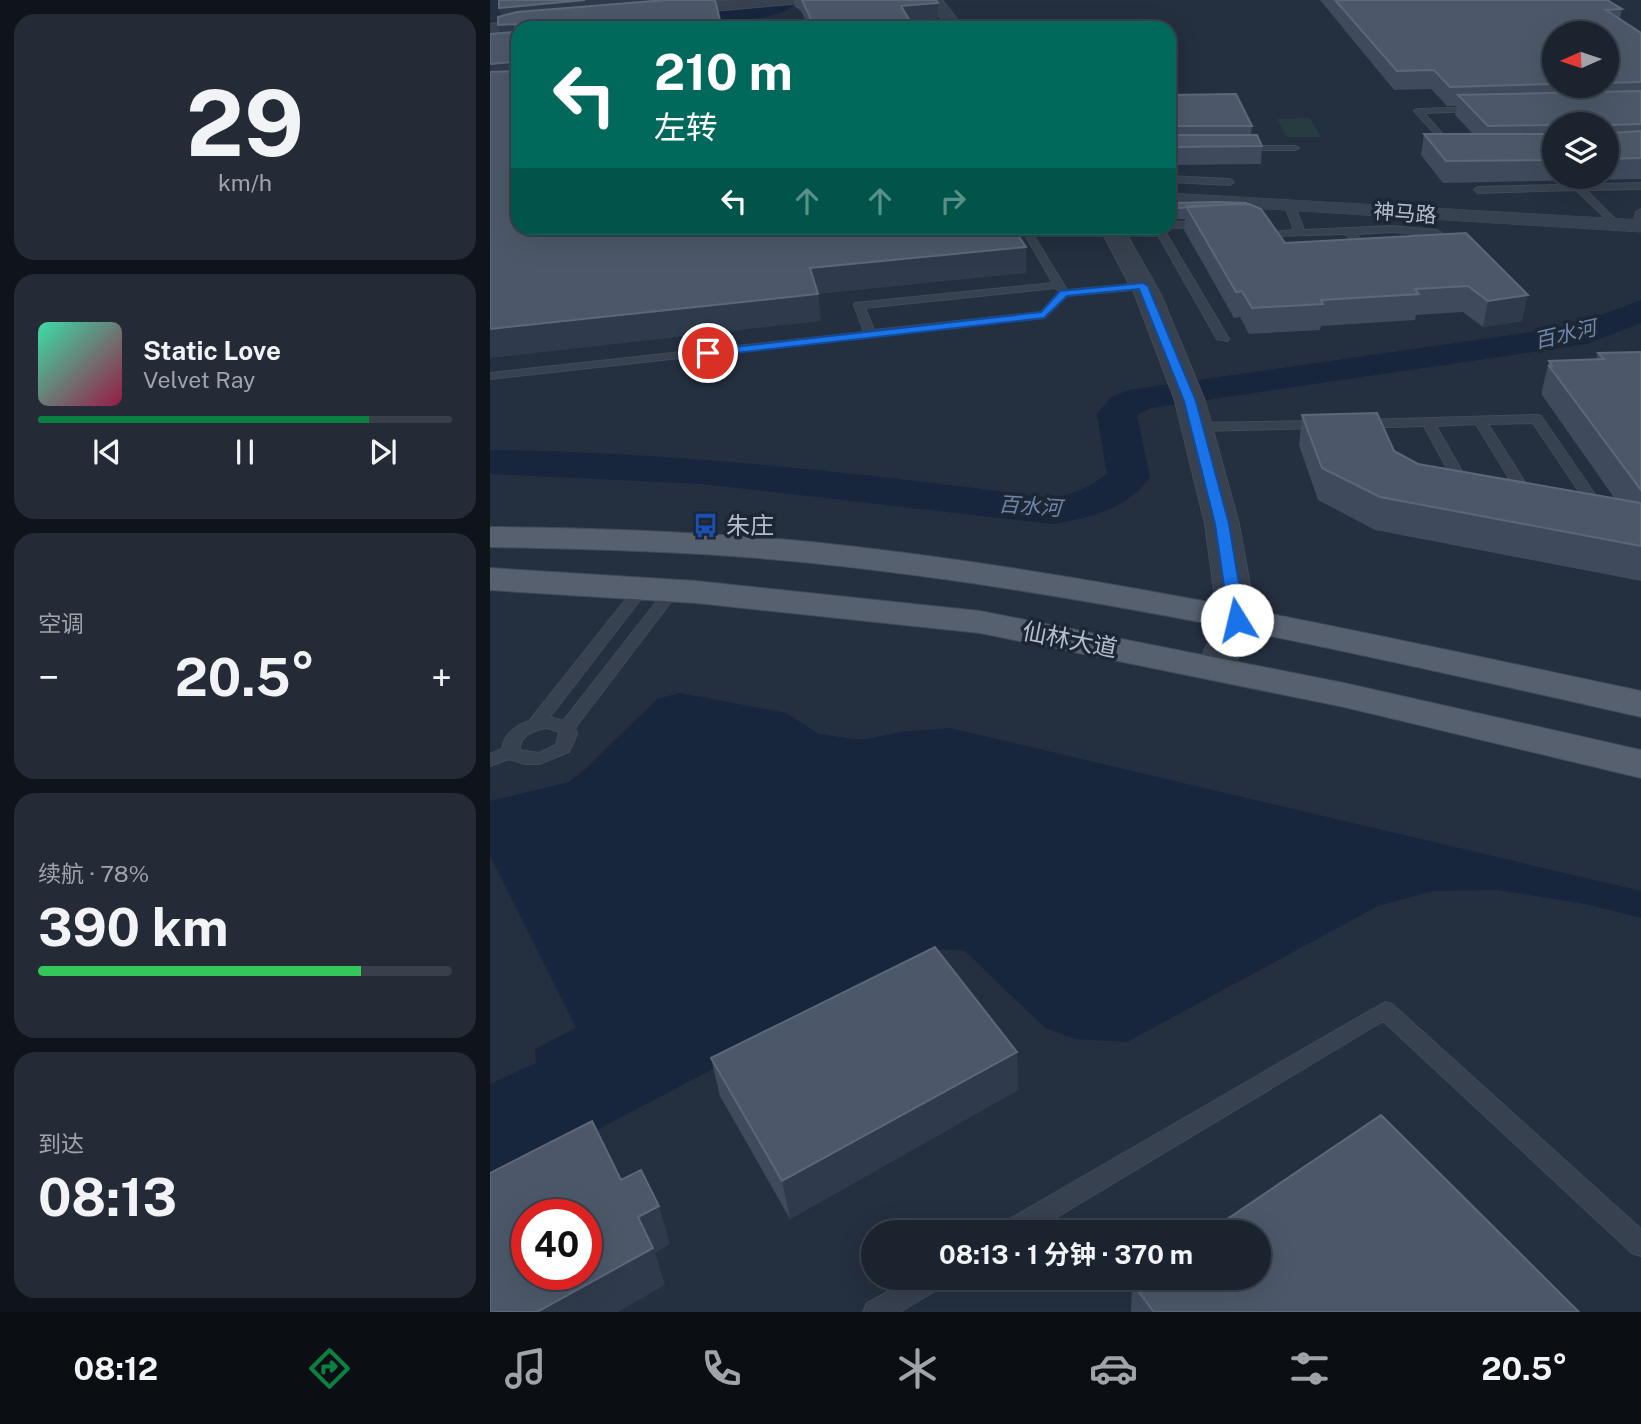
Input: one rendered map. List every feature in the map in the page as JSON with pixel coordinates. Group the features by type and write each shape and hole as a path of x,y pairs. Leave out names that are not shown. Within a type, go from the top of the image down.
{"main road":[{"name":"仙林大道","path":"490,537 699,544 856,558 989,576 1237,620 1641,704"},
{"path":"962,620 989,576"},
{"name":"仙林大道","path":"490,579 658,588 962,620 1216,668 1641,764"}],"street":[{"path":"649,12 792,0"},
{"path":"934,0 950,21"},
{"path":"560,21 569,20"},
{"path":"490,29 511,27"},
{"name":"神马路","path":"1176,198 1633,222"},
{"path":"1115,235 1143,286 1188,400 1222,524 1237,620 1216,668"}],"lane":[{"path":"1466,152 1454,152 1418,111 1488,109"},
{"path":"1234,148 1295,148"},
{"path":"1176,179 1230,182"},
{"path":"1619,187 1641,186"},
{"path":"1478,190 1542,189"},
{"path":"1581,189 1633,222"},
{"path":"1290,206 1300,233"},
{"path":"1176,225 1223,223"},
{"path":"1288,249 1272,231 1300,233 1393,229 1437,233"},
{"path":"1349,231 1368,253 1355,254"},
{"path":"1029,235 1061,289"},
{"path":"1162,235 1223,339"},
{"path":"871,336 859,305 1061,289 1143,286"},
{"path":"490,376 1044,315 1061,289"},
{"path":"1188,400 1374,429 1428,422 1536,419 1603,516 1579,511"},
{"path":"1480,421 1537,504 1505,499"},
{"path":"1428,422 1467,492"},
{"path":"512,752 511,741 517,734 536,724 658,588"},
{"path":"490,760 512,752 531,760 554,754 568,741 566,728 658,588"},
{"path":"536,724 548,723 566,728"},
{"path":"1030,1220 1385,1010 1641,1245"},
{"path":"876,1312 914,1290"}],"green space":[{"path":"1310,118 1321,137 1287,137 1277,119"}],"water":[{"path":"680,693 786,713 819,734 862,740 901,732 950,728 1641,891 1641,918 1586,904 1498,890 1433,891 1378,906 1127,1042 1075,1039 1045,1028 965,951 942,949 490,1186 490,1084 536,1063 535,1049 576,1028 490,856 490,801 569,782 657,699"}],"building":[{"path":"499,0 585,0 499,8"},
{"path":"666,0 715,0 720,21 511,21 511,24 498,25 498,17 517,12"},
{"path":"802,0 936,0 938,3 901,6 910,21 812,21"},
{"path":"1335,0 1607,0 1622,9 1606,10 1641,33 1641,82 1619,83 1619,21 1542,21 1542,84 1450,87 1434,70 1397,71"},
{"path":"511,32 511,62 490,64 490,34"},
{"path":"511,71 511,235 1018,235 1026,247 810,268 818,294 490,329 490,72"},
{"path":"1619,91 1641,91 1641,124 1619,125 1619,112 1542,112 1542,125 1488,126 1458,95 1542,93 1542,98 1619,98"},
{"path":"1236,94 1252,126 1176,126 1176,95"},
{"path":"1641,131 1641,158 1619,159 1619,132"},
{"path":"1424,134 1542,134 1542,160 1446,161"},
{"path":"1176,135 1257,135 1262,146 1177,147"},
{"path":"1176,203 1247,203 1179,208"},
{"path":"1249,204 1261,209 1285,243 1466,233 1528,295 1488,301 1468,286 1415,289 1419,294 1321,300 1323,304 1252,308 1242,291 1236,292 1186,206"},
{"path":"1641,352 1641,490 1549,366 1552,366 1549,361 1604,359 1598,353"},
{"path":"1377,413 1394,451 1418,464 1641,503 1641,546 1380,497 1322,468 1302,415"},
{"path":"935,947 1017,1052 782,1181 711,1058"},
{"path":"1381,1115 1579,1312 1154,1312 1137,1290 1271,1290 1271,1220 1226,1220"},
{"path":"592,1121 621,1180 641,1170 659,1206 638,1217 653,1248 602,1276 602,1199 511,1199 511,1290 577,1290 537,1312 490,1312 490,1173"}],"waterway":[{"path":"655,21 765,12 782,6 779,0"},
{"name":"百水河","path":"490,462 702,471 1052,511 1093,500 1129,477 1117,414 1125,405 1143,398 1552,340 1587,333 1641,310"}],"place":[{"name":"朱庄","path":"706,525"}],"route":[{"path":"708,353 1044,315 1064,293 1143,286 1190,401 1222,524 1237,620"}]}
